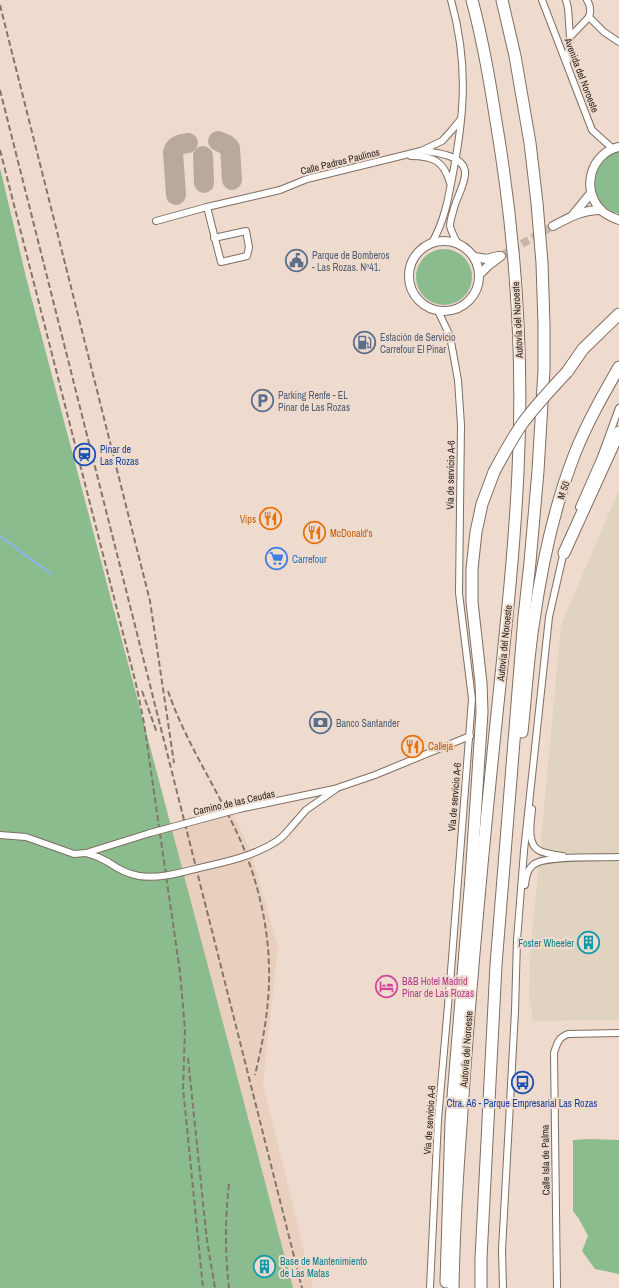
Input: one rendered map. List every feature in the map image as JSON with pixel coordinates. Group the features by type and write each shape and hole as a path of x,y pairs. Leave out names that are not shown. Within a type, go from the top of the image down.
{"highway":[{"name":"Autovía del Noroeste","path":"453,1288 458,1163 467,1028 512,564 518,469 520,391 516,298 509,207 490,82 472,0"},
{"name":"Autovía del Noroeste","path":"480,1288 496,965 538,471 544,370 542,263 531,150 515,56 502,0"},
{"path":"567,372 583,349 619,314"},
{"path":"446,1288 451,1121 482,712 481,683 472,602 472,570 476,532 482,504 494,472 522,424 567,372 619,321"},
{"name":"M 50","path":"508,819 515,801 534,622 542,569 558,504 575,454 604,393 619,367"},
{"path":"564,553 619,432"},
{"path":"440,1288 447,1226"}],"street":[{"path":"432,243 439,229 447,206 462,118 464,79 461,46 456,15 451,0"},
{"name":"Avenida del Noroeste","path":"542,0 592,130 616,148"},
{"path":"566,0 570,37 567,63"},
{"path":"570,37 589,18 591,11 588,0"},
{"path":"589,18 604,32 619,42"},
{"name":"Calle Padres Paulinos","path":"156,221 207,207 280,190 307,178 420,151 442,141 462,118"},
{"path":"616,148 604,154 596,162 591,172 590,183 591,194 601,210 609,216 619,220"},
{"name":"Calle Padres Paulinos","path":"420,151 438,152 456,159"},
{"name":"Calle Padres Paulinos","path":"406,155 423,156 439,162 447,172 451,186"},
{"path":"456,159 465,168 465,175 450,227 457,243"},
{"path":"571,217 591,194"},
{"path":"207,207 214,238 221,262 247,256 248,247 246,231 214,238"},
{"path":"554,226 588,210 601,210"},
{"path":"445,241 457,243 464,246 475,257 480,274 480,283 477,292 472,300 464,306 452,311 438,311 429,309 418,300 412,290 409,279 410,268 414,257 422,249 432,243 445,241"},
{"path":"475,257 486,259 501,256 480,274"},
{"name":"Vía de servicio A-6","path":"430,1288 438,1120 472,699 459,593 461,432 459,400 455,359 450,336 438,311"},
{"path":"503,1288 502,1250 515,1010 517,940 524,851 549,617 571,525 601,457 619,408"},
{"path":"537,723 531,834 533,844 539,851 568,858"},
{"name":"Camino de las Ceudas","path":"0,835 26,837 74,854 86,854 150,833 239,809 273,803 341,786 470,736"},
{"path":"86,854 98,856 118,869 130,874 159,877 177,874 239,858 278,841 306,810 341,786"},
{"path":"517,940 527,873 531,866 538,861 568,858 619,858"},
{"name":"Calle Isla de Palma","path":"557,1288 554,1053 556,1044 564,1036 571,1034 619,1033"}],"shaded area":[{"path":"619,490 619,1020 533,1021 529,995 530,958 561,625"},
{"path":"233,814 250,849 278,947 263,1083 313,1288 184,1288 132,842"}],"green space":[{"path":"619,152 619,214 609,210 602,203 595,189 595,182 596,174 604,160 610,155"},
{"path":"0,168 27,281 293,1288 0,1288"},
{"path":"444,249 455,251 464,257 470,266 472,277 470,288 464,297 455,303 444,305 433,303 424,297 418,288 416,277 418,266 424,257 433,251"},
{"path":"573,1140 619,1140 619,1274 595,1269 582,1251 588,1236 573,1211"}],"waterway":[{"path":"0,536 51,574"}],"taxiway":[{"path":"218,141 230,148 232,180"},
{"path":"176,195 173,152 177,146 188,143"},
{"path":"203,156 204,183"}],"tunnel":[{"path":"501,256 553,226"}],"railway":[{"path":"0,5 150,601 174,763"},
{"path":"0,90 302,1288"},
{"path":"0,150 136,684 144,723 180,972 185,1030 183,1088 203,1288"},
{"path":"142,691 157,733"},
{"path":"168,691 183,728 238,835 253,874 264,916 269,958 268,1000 266,1019 255,1075"},
{"path":"188,1058 207,1241 215,1288"},
{"path":"229,1184 226,1236 229,1288"}],"place":[{"name":"Parque de Bomberos - Las Rozas. Nº41.","path":"297,261"},
{"name":"Estación de Servicio Carrefour El Pinar","path":"365,343"},
{"name":"Parking Renfe - EL Pinar de Las Rozas","path":"262,401"},
{"name":"Pinar de Las Rozas","path":"85,455"},
{"name":"Vips","path":"271,519"},
{"name":"McDonald's","path":"314,533"},
{"name":"Carrefour","path":"276,559"},
{"name":"Banco Santander","path":"321,723"},
{"name":"Calleja","path":"413,746"},
{"name":"Foster Wheeler","path":"589,943"},
{"name":"B&B Hotel Madrid Pinar de Las Rozas","path":"386,987"},
{"name":"Ctra. A6 - Parque Empresarial Las Rozas","path":"522,1083"},
{"name":"Base de Mantenimiento de Las Matas","path":"265,1267"}]}
